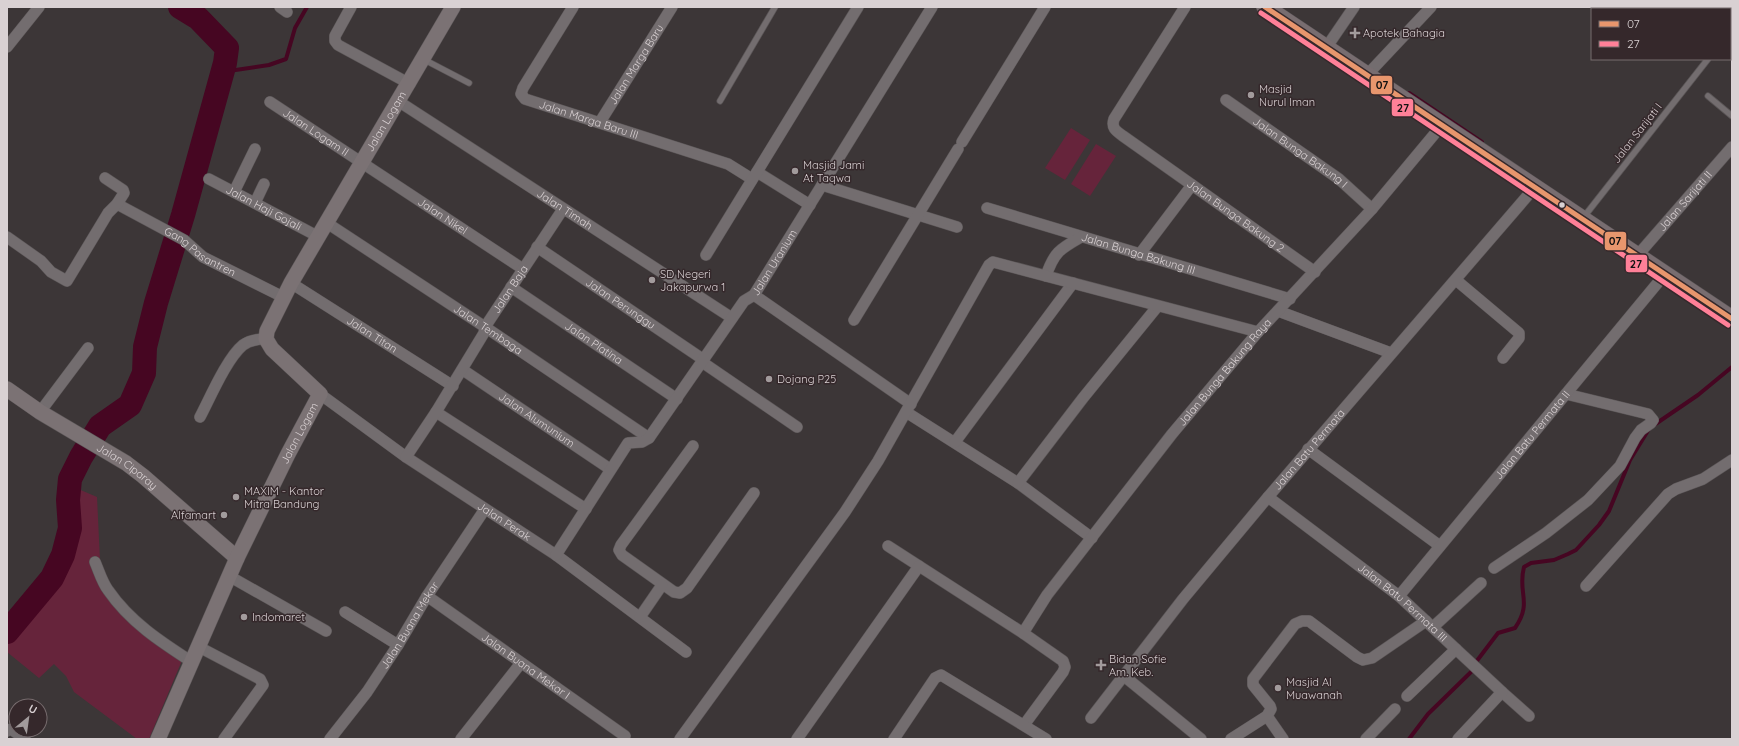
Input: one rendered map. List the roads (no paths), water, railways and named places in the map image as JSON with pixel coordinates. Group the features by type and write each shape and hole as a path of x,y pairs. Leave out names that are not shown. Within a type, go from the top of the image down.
{"main road":[{"path":"1267,8 1732,319"}],"street":[{"path":"7,47 39,7"},
{"path":"351,7 335,36 335,41 338,45 410,84"},
{"name":"Jalan Logam","path":"158,739 237,558 288,454 320,394 268,344 266,339 267,331 291,283 398,101 410,84 453,7"},
{"name":"Jalan Marga Baru III","path":"573,7 523,88 521,94 525,99 728,164 755,176 810,205"},
{"name":"Jalan Marga Baru","path":"600,122 672,7"},
{"path":"706,256 858,7"},
{"name":"Jalan Uranium","path":"649,438 744,301 754,295 932,7"},
{"path":"854,320 1045,7"},
{"name":"Jalan Bunga Bakung 2","path":"1185,7 1112,124 1117,132 1315,272"},
{"path":"1326,48 1354,7"},
{"path":"1367,75 1431,7"},
{"name":"Jalan Bunga Bakung I","path":"1226,100 1339,179 1372,209"},
{"name":"Jalan Timah","path":"398,101 732,318"},
{"name":"Jalan Logam II","path":"270,102 362,163"},
{"name":"Jalan Bunga Bakung Raya","path":"1023,633 1047,595 1172,434 1258,332 1372,209 1442,126"},
{"name":"Jalan Sarijati II","path":"1638,256 1732,147"},
{"path":"234,192 256,149"},
{"name":"Jalan Nikel","path":"362,163 523,269"},
{"path":"7,237 41,261 51,272 67,281 108,213 117,204 124,190 104,178"},
{"name":"Jalan Haji Gojali","path":"209,179 318,238"},
{"path":"255,203 264,184"},
{"path":"822,185 957,227"},
{"path":"1139,255 1192,186"},
{"name":"Jalan Batu Permata","path":"1091,718 1183,599 1308,449 1535,187"},
{"name":"Gang Pasantren","path":"117,204 183,239 203,257 283,298"},
{"name":"Jalan Bunga Bakung III","path":"987,208 1139,255 1290,299"},
{"name":"Jalan Baja","path":"406,457 463,370 484,333 485,327 563,209"},
{"name":"Jalan Tembaga","path":"327,223 485,327 649,438"},
{"path":"1046,276 1051,262 1061,249 1081,237"},
{"name":"Jalan Perunggu","path":"537,248 797,427"},
{"path":"680,739 845,512 878,461 989,265 993,262 1157,307 1258,332"},
{"name":"Jalan Batu Permata II","path":"1399,596 1665,274"},
{"path":"1456,280 1519,333 1520,338 1503,358"},
{"name":"Jalan Titan","path":"291,283 453,386"},
{"path":"954,442 1073,283"},
{"name":"Jalan Platina","path":"511,288 676,399"},
{"path":"754,295 954,442 1018,483 1092,538"},
{"path":"1018,483 1083,398 1157,307"},
{"path":"1278,312 1391,353"},
{"path":"200,417 235,353 243,344 255,339 266,339"},
{"path":"40,412 88,348"},
{"name":"Jalan Alumunium","path":"463,370 610,469"},
{"name":"Jalan Ciparay","path":"7,389 40,412 101,448 144,476 237,558"},
{"name":"Jalan Perak","path":"320,394 406,457 556,555 686,652"},
{"path":"1494,568 1546,533 1588,500 1620,466 1635,438 1641,430 1653,420 1648,414 1566,394"},
{"path":"436,412 586,509"},
{"path":"556,555 610,469 637,430"},
{"path":"628,443 642,442 649,438"},
{"path":"693,446 621,545 619,550 622,555 662,585 674,592 680,593 687,588 754,493"},
{"path":"1308,449 1440,546"},
{"path":"1586,586 1668,494 1676,489 1703,480 1732,460"},
{"name":"Jalan Batu Permata III","path":"1268,497 1399,596 1529,716"},
{"name":"Jalan Buana Mekar","path":"330,739 368,692 427,596 485,509"},
{"path":"888,546 1023,633 1063,661 1065,667 1063,672 1024,725"},
{"path":"95,562 108,590 135,622 150,634 192,662"},
{"path":"797,739 919,566"},
{"path":"230,576 326,631"},
{"path":"1232,739 1267,716 1271,709 1253,685 1253,679 1295,624 1302,620 1309,621 1357,657 1364,660 1372,658 1429,624 1481,583"},
{"path":"640,617 662,585"},
{"name":"Jalan Buana Mekar I","path":"427,596 625,736"},
{"path":"345,612 398,645"},
{"path":"199,647 260,679 263,685 224,739"},
{"path":"1406,696 1456,649"},
{"path":"461,739 521,663"},
{"path":"894,739 938,676 941,675 1046,739"},
{"path":"1124,676 1201,739"},
{"path":"1458,739 1502,692"},
{"path":"1366,739 1395,709"},
{"path":"1267,716 1283,739"},
{"path":"7,731 11,728 25,739"}],"lane":[{"path":"720,101 775,7"},
{"path":"423,59 469,83"},
{"name":"Jalan Sarijati I","path":"1582,219 1707,60"},
{"path":"1708,96 1732,116"}],"waterway":[{"path":"7,632 52,578 63,555 70,528 68,500 70,479 81,457 100,426 130,405 144,373 145,347 156,303 183,215 225,63 227,48 198,18 180,7"},
{"path":"222,72 269,65 286,59 295,28 307,7"},
{"path":"1409,93 1482,142"},
{"path":"1654,425 1698,395 1732,367"},
{"path":"1476,662 1498,633 1515,628 1520,619 1524,604 1522,584 1524,567 1531,563 1554,560 1576,550 1599,525 1609,511 1630,460 1649,429"},
{"path":"1409,739 1428,714 1471,672"}],"place":[{"name":"Apotek Bahagia","path":"1355,33"},
{"name":"Masjid Nurul Iman","path":"1251,95"},
{"name":"Masjid Jami At Taqwa","path":"795,171"},
{"name":"SD Negeri Jakapurwa 1","path":"652,280"},
{"name":"Dojang P25","path":"769,379"},
{"name":"MAXIM - Kantor Mitra Bandung","path":"236,497"},
{"name":"Alfamart","path":"224,515"},
{"name":"Indomaret","path":"244,617"},
{"name":"Bidan Sofie Am. Keb.","path":"1101,665"},
{"name":"Masjid Al Muawanah","path":"1278,688"}]}
